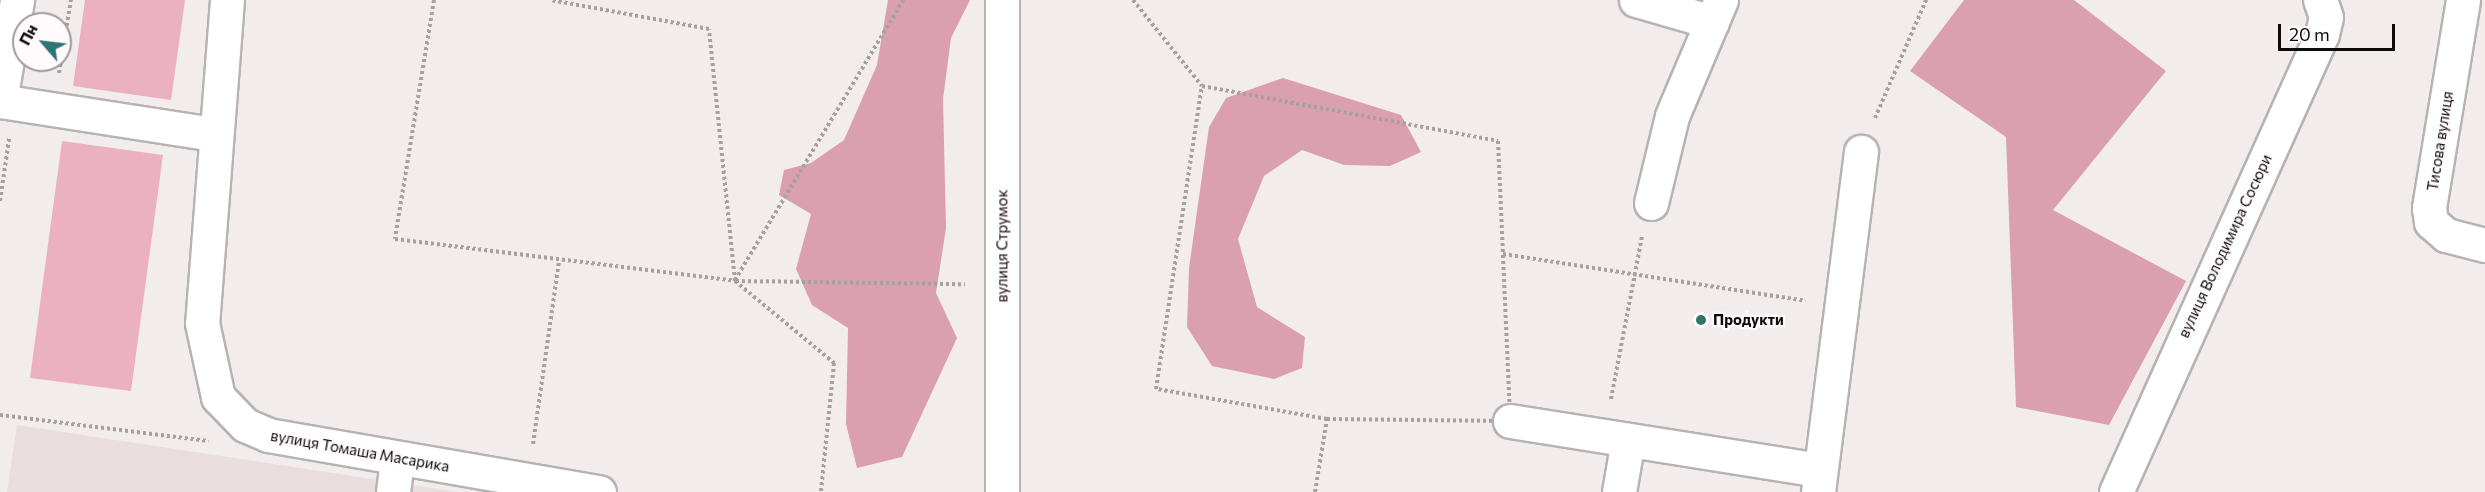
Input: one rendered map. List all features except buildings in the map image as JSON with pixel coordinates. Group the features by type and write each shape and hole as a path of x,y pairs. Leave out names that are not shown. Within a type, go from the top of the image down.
{"street":[{"path":"17,0 0,101 214,134"},
{"name":"вулиця Томаша Масарика","path":"227,0 214,134 202,323 218,397 245,425 268,435 397,460 599,492"},
{"name":"вулиця Струмок","path":"1002,0 1002,492"},
{"path":"1636,0 1717,11 1672,116 1651,203"},
{"name":"вулиця Володимира Сосюри","path":"2116,492 2322,34 2326,17 2320,0"},
{"name":"Тисова вулиця","path":"2463,0 2429,208 2431,222 2446,235 2485,245"},
{"path":"1510,421 1616,438 1819,481 1861,152"},
{"path":"1616,438 1619,492"},
{"path":"393,492 397,460"}],"path":[{"path":"53,109 71,0"},
{"path":"434,0 395,239 559,262 735,281 1002,284"},
{"path":"551,0 709,29 735,281 834,363 821,492"},
{"path":"735,281 903,0"},
{"path":"1133,0 1202,86 1498,141 1510,421 1327,419 1156,389 1202,86"},
{"path":"1861,152 1926,0"},
{"path":"1616,438 1631,276 1651,203"},
{"path":"1503,254 1631,276 1840,306"},
{"path":"528,480 559,262"},
{"path":"0,415 210,441"},
{"path":"1315,492 1327,419"}],"shaded area":[{"path":"85,0 185,0 171,100 73,86"},
{"path":"888,0 970,0 951,38 943,99 946,228 936,293 957,338 902,457 857,468 846,424 848,328 812,305 796,269 811,214 779,195 784,170 811,163 844,140 877,65"},
{"path":"1964,0 2074,0 2166,71 2053,210 2186,281 2109,425 2016,407 2006,137 1910,71"},
{"path":"1283,78 1401,115 1421,152 1390,166 1344,165 1302,150 1264,176 1238,239 1257,307 1305,337 1302,368 1274,379 1212,366 1187,327 1189,268 1209,127 1226,98"},
{"path":"62,141 163,155 131,391 30,378"},
{"path":"17,425 458,492 7,492"}],"place":[{"name":"Продукти","path":"1701,320"}]}
